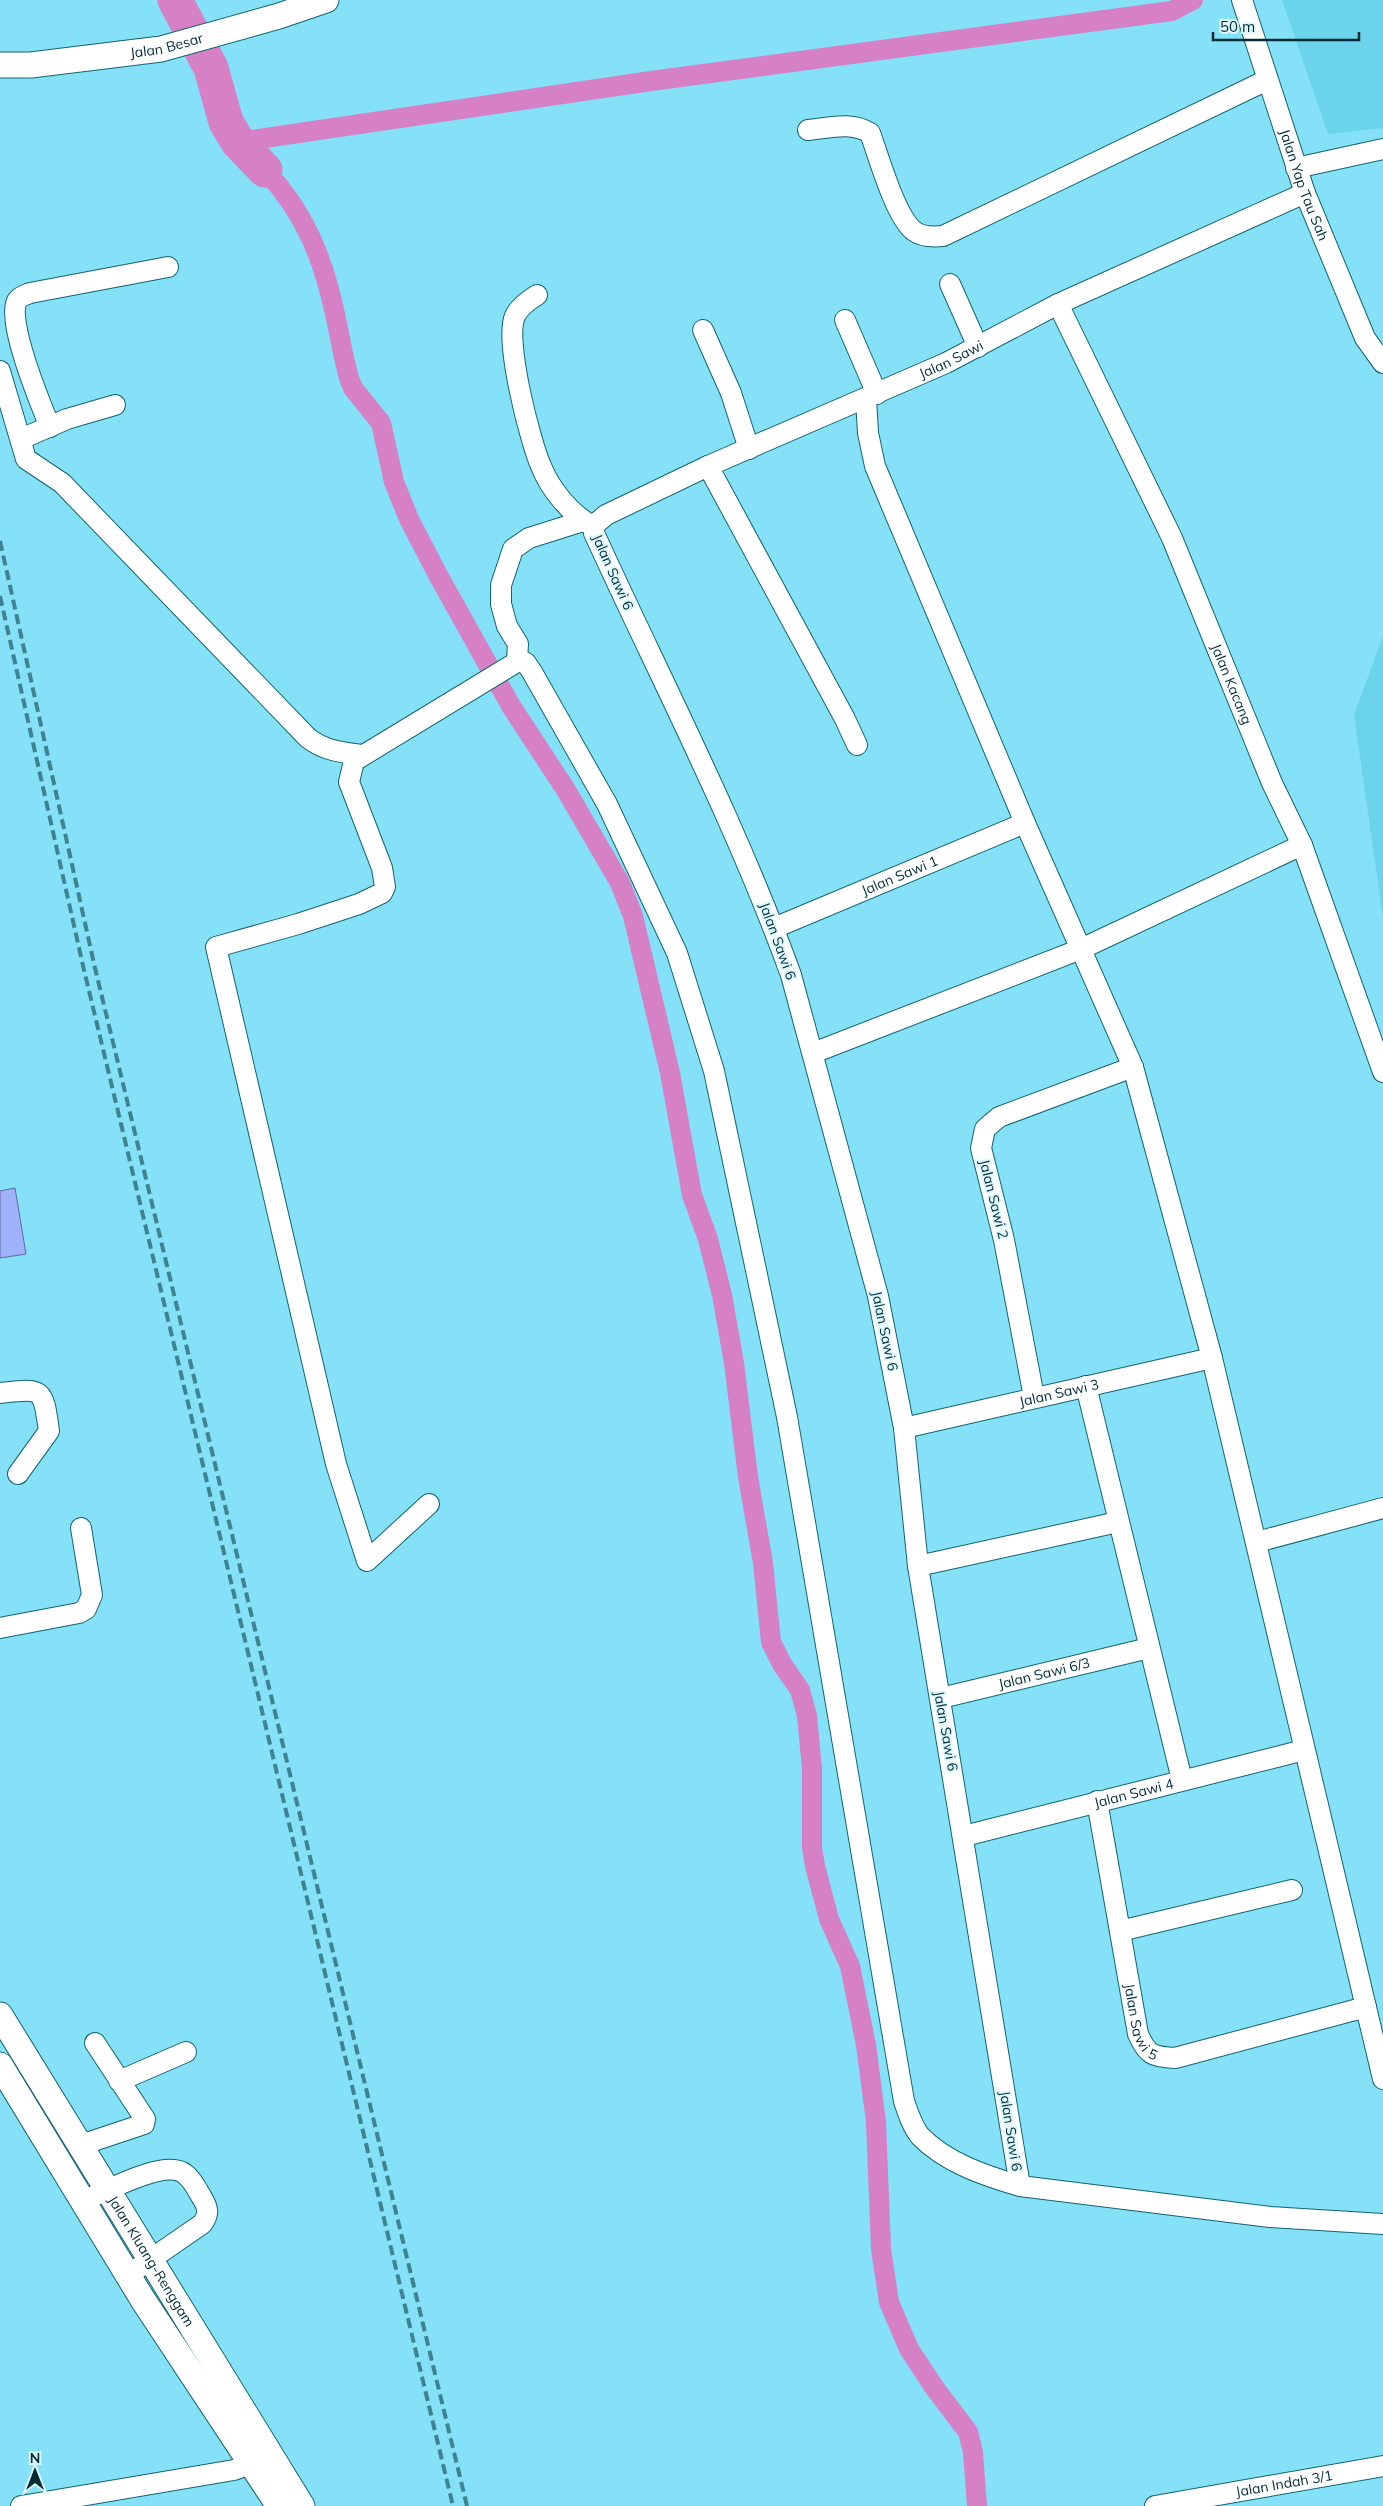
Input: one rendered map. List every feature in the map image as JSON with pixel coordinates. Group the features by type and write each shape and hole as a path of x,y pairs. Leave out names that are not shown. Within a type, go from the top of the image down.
{"main road":[{"name":"Jalan Besar","path":"0,66 31,65 161,48 279,16 326,0"},
{"name":"Jalan Kluang-Renggam","path":"0,2015 150,2260 261,2460 278,2506"},
{"name":"Jalan Kluang-Renggam","path":"0,2065 128,2276 261,2460 302,2506"}],"street":[{"name":"Jalan Yap Tau Sah","path":"1243,2 1305,193 1365,338 1383,363"},
{"path":"808,130 849,126 861,128 870,133 902,217 914,231 928,237 943,236 1267,80"},
{"path":"1296,168 1383,149"},
{"name":"Jalan Sawi","path":"512,664 518,644 507,626 502,604 502,585 513,549 530,538 591,523 708,466 871,397 978,347 1058,304 1305,193"},
{"path":"50,427 30,376 22,348 16,302 22,296 30,293 168,266"},
{"path":"950,284 978,347"},
{"path":"537,295 526,302 515,316 513,332 521,398 540,466 564,502 591,523"},
{"name":"Jalan Kacang","path":"1058,304 1172,538 1272,784 1302,845 1383,1072"},
{"path":"845,320 871,397 868,433 876,466 1026,823 1133,1067 1212,1358 1383,2079"},
{"path":"703,330 731,393 750,449"},
{"path":"0,371 26,459 62,483 308,738 319,746 331,751 362,755"},
{"path":"21,439 67,419 115,405"},
{"path":"708,466 845,719 857,745"},
{"name":"Jalan Sawi 6","path":"591,523 596,539 745,855 792,975 878,1296 904,1428 918,1566 964,1836 1020,2186"},
{"path":"429,1504 367,1560 336,1464 216,946 298,924 359,904 382,893 385,887 382,868 348,782 354,761 512,664 526,663 607,804 677,953 714,1071 787,1417 902,2091 909,2117 920,2135 936,2149 962,2165 1020,2186 1270,2217 1383,2224"},
{"name":"Jalan Sawi 1","path":"774,928 1026,823"},
{"path":"813,1053 1081,949 1302,845"},
{"name":"Jalan Sawi 2","path":"1034,1398 1004,1240 981,1148 985,1129 999,1117 1133,1067"},
{"name":"Jalan Sawi 3","path":"904,1428 1212,1358"},
{"path":"1086,1386 1182,1780"},
{"path":"0,1393 33,1389 40,1394 46,1409 49,1431 18,1474"},
{"path":"1257,1542 1383,1508"},
{"path":"918,1566 1118,1522"},
{"path":"0,1628 79,1613 86,1609 92,1596 81,1528"},
{"name":"Jalan Sawi 6/3","path":"941,1698 1149,1648"},
{"name":"Jalan Sawi 4","path":"964,1836 1304,1750"},
{"name":"Jalan Sawi 5","path":"1097,1801 1138,2034 1144,2049 1158,2057 1175,2058 1366,2007"},
{"path":"1120,1931 1292,1890"},
{"path":"81,2145 144,2124 145,2119 95,2043"},
{"path":"119,2081 186,2052"},
{"path":"83,2201 138,2176 177,2170 185,2173 202,2196 208,2209 207,2217 202,2224 128,2276"},
{"path":"21,2506 234,2470 261,2460"},
{"name":"Jalan Indah 3/1","path":"1155,2506 1210,2501 1383,2466"}],"shaded area":[{"path":"1282,0 1383,0 1383,128 1328,134"},
{"path":"1383,636 1383,918 1354,715"}],"building":[{"path":"15,1188 26,1254 0,1258 0,1191"}],"waterway":[{"path":"175,0 211,68 226,122 238,142 265,170"},
{"path":"238,142 651,81 1172,11 1193,0"},
{"path":"265,170 279,186 302,220 318,255 330,293 349,378 353,388 381,423 394,482 409,519 511,706 566,790 620,883 633,916 670,1073 692,1195 708,1239 722,1295 734,1363 748,1477 763,1563 771,1642 782,1664 800,1690 807,1716 812,1769 812,1848 829,1919 850,1966 866,2045 876,2122 881,2249 889,2302 909,2349 934,2387 968,2432 973,2452 977,2506"}],"railway":[{"path":"0,541 95,968 467,2506"},
{"path":"0,596 84,970 453,2506"}]}
